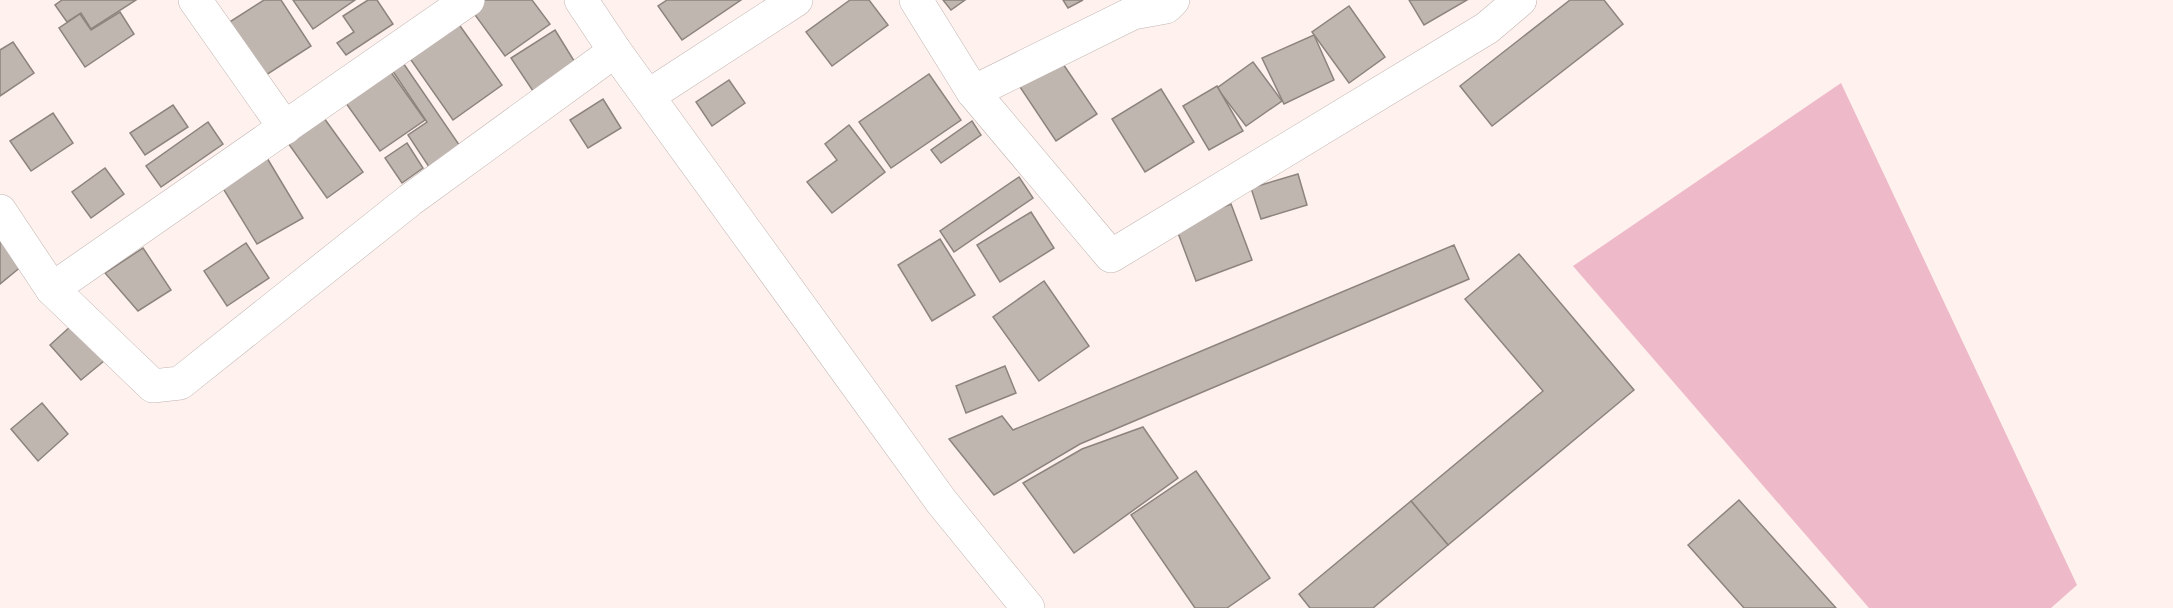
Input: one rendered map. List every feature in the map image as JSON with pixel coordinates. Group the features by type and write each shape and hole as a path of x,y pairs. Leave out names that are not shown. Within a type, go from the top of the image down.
{"street":[{"path":"195,0 285,128"},
{"path":"52,289 468,0"},
{"path":"581,0 615,51 941,501 1028,608"},
{"path":"648,96 796,0"},
{"path":"916,0 973,92 1111,255 1487,28 1520,0"},
{"path":"973,92 1133,13 1166,7 1173,0"},
{"path":"0,211 52,289 153,386 180,382 410,200 615,51"}],"shaded area":[{"path":"1841,83 2077,585 2051,608 1869,608 1573,266"}],"building":[{"path":"62,0 136,0 91,29 81,13 67,22 55,5"},
{"path":"264,0 281,0 311,46 263,77 228,23"},
{"path":"293,0 355,0 313,29"},
{"path":"368,0 377,0 393,24 346,55 337,43 354,32 343,16"},
{"path":"481,0 532,0 550,24 505,56 470,8"},
{"path":"667,0 741,0 682,40 658,6"},
{"path":"850,0 869,0 888,25 832,66 806,32"},
{"path":"943,0 965,0 951,10"},
{"path":"1063,0 1083,0 1068,8"},
{"path":"1409,0 1467,0 1424,25"},
{"path":"1570,0 1604,0 1623,24 1492,126 1460,86"},
{"path":"1349,6 1385,57 1349,83 1312,32"},
{"path":"120,12 134,34 85,67 59,28 80,14 91,30"},
{"path":"453,16 502,85 453,120 404,50"},
{"path":"555,30 576,64 533,91 511,58"},
{"path":"1314,35 1334,80 1284,104 1262,58"},
{"path":"13,42 34,73 0,96 0,50"},
{"path":"399,57 464,152 433,173 408,135 427,122 388,64"},
{"path":"1059,58 1097,114 1056,141 1018,84"},
{"path":"1253,62 1282,101 1246,126 1217,88"},
{"path":"388,68 425,120 380,151 343,99"},
{"path":"929,74 961,120 891,168 859,122"},
{"path":"729,80 745,103 712,126 696,102"},
{"path":"1217,86 1243,131 1209,150 1183,106"},
{"path":"1161,89 1194,142 1145,172 1112,119"},
{"path":"603,99 621,128 588,148 570,120"},
{"path":"173,105 188,127 145,155 130,133"},
{"path":"53,113 73,143 31,171 10,141"},
{"path":"324,118 363,172 327,198 288,143"},
{"path":"972,121 981,135 941,163 931,150"},
{"path":"208,122 223,144 161,187 146,166"},
{"path":"849,125 885,172 832,213 807,182 837,160 825,144"},
{"path":"407,143 423,168 402,183 385,158"},
{"path":"267,158 303,218 257,244 221,185"},
{"path":"105,168 124,194 91,218 72,192"},
{"path":"1298,174 1307,205 1261,219 1251,188"},
{"path":"1019,177 1033,198 954,252 940,231"},
{"path":"1231,204 1252,260 1196,281 1175,225"},
{"path":"1031,212 1054,248 1000,282 977,245"},
{"path":"0,226 28,261 0,284"},
{"path":"940,239 975,295 932,321 898,265"},
{"path":"246,243 269,278 227,306 204,271"},
{"path":"1454,245 1469,279 1080,444 994,495 949,439 1002,416 1013,430"},
{"path":"143,248 171,290 138,311 105,273"},
{"path":"1519,254 1634,390 1448,545 1411,501 1543,391 1465,299"},
{"path":"1044,281 1089,346 1039,381 993,317"},
{"path":"72,325 104,361 81,380 50,345"},
{"path":"1005,366 1016,393 966,413 956,386"},
{"path":"42,403 68,434 38,461 11,429"},
{"path":"1143,427 1178,478 1074,553 1023,483 1082,449"},
{"path":"1196,471 1270,578 1227,608 1195,608 1131,515"},
{"path":"1739,500 1836,608 1744,608 1688,545"},
{"path":"1411,501 1448,545 1373,608 1310,608 1299,594"}]}
